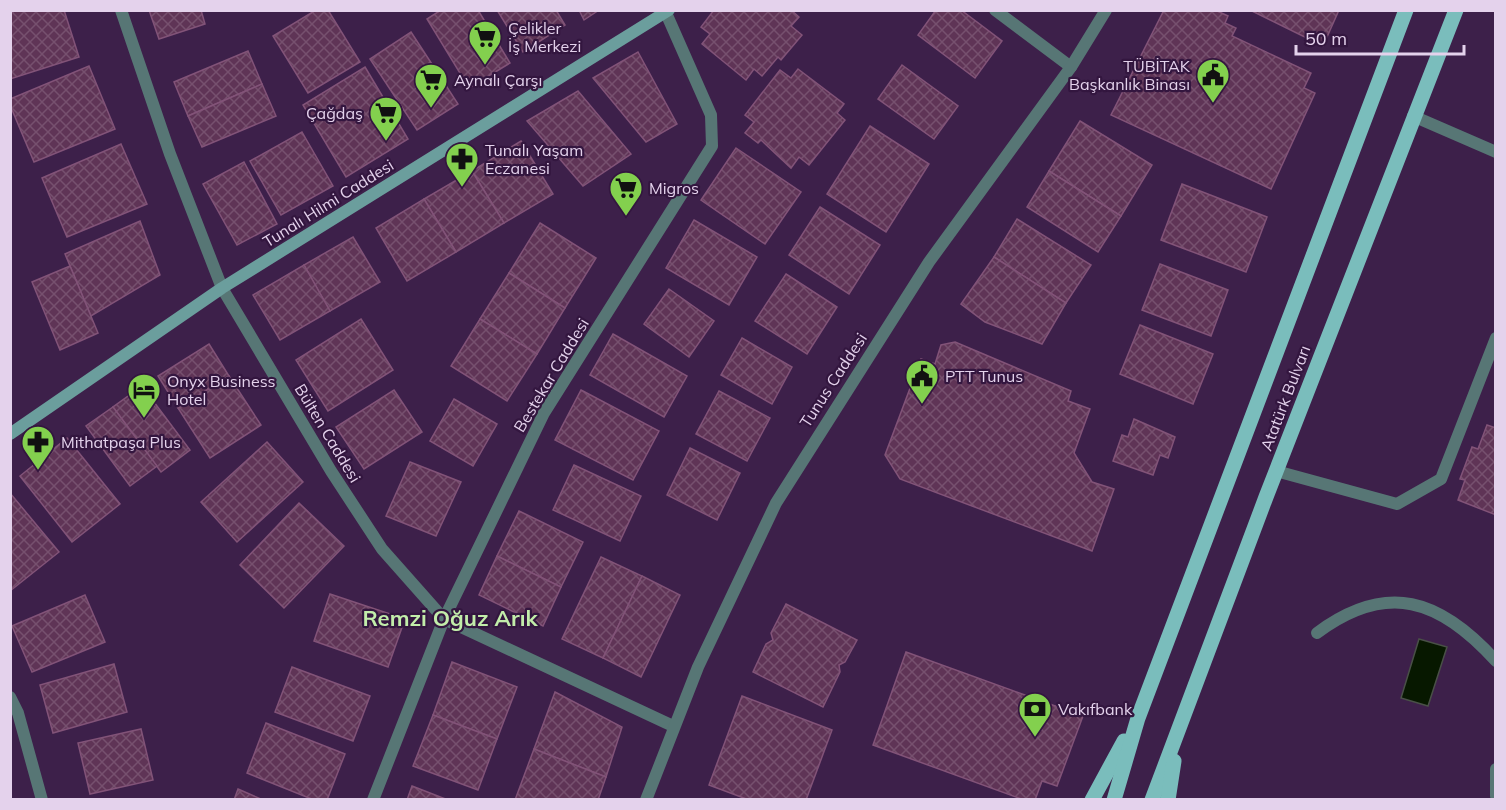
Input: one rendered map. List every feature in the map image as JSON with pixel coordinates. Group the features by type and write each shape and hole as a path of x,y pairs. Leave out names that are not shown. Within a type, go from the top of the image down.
{"main road":[{"name":"Atatürk Bulvarı","path":"1114,800 1138,718 1406,10"},
{"name":"Atatürk Bulvarı","path":"1152,800 1276,471 1456,10"},
{"name":"Tunalı Hilmi Caddesi","path":"10,434 222,288 667,12"},
{"path":"1092,800 1138,718"},
{"path":"1168,800 1179,731"}],"street":[{"name":"Bülten Caddesi","path":"121,10 170,154 222,288 331,471 382,549 444,619 673,726"},
{"path":"994,10 1071,67"},
{"name":"Tunus Caddesi","path":"646,800 673,726 750,555 802,459 929,262 1071,67 1106,10"},
{"name":"Bestekar Caddesi","path":"373,800 444,619 544,413 712,146 711,115 667,12"},
{"path":"1413,116 1496,152"},
{"path":"1276,471 1397,504 1441,479 1496,339"},
{"path":"1317,633 1355,609 1371,604 1396,602 1412,604 1446,618 1465,630 1496,661"},
{"path":"10,697 18,713 42,800"},
{"path":"1496,769 1496,796"}],"shaded area":[{"path":"1419,639 1447,647 1428,706 1401,698"}],"building":[{"path":"17,10 64,10 79,57 10,79 10,13"},
{"path":"149,10 201,10 205,24 159,39"},
{"path":"316,10 328,10 360,62 308,93 273,36"},
{"path":"441,10 478,10 510,63 469,88 427,19"},
{"path":"497,10 556,10 565,25 523,52"},
{"path":"579,10 599,10 584,20"},
{"path":"714,10 791,10 799,17 791,26 802,35 781,60 778,57 762,76 754,69 746,80 702,44 710,34 701,27"},
{"path":"936,10 961,10 1002,41 975,78 918,35"},
{"name":"TÜBİTAK Başkanlık Binası","path":"1164,10 1215,10 1228,16 1225,23 1236,28 1232,36 1311,73 1304,88 1315,93 1271,189 1111,115"},
{"path":"1250,10 1339,10 1323,46"},
{"path":"411,32 458,104 417,130 370,59"},
{"path":"248,51 262,84 188,116 174,82"},
{"path":"638,52 677,124 646,142 593,78"},
{"path":"902,65 958,106 934,139 878,99"},
{"path":"89,66 115,129 34,162 10,105 10,99"},
{"path":"365,67 408,139 346,177 303,105"},
{"path":"798,69 844,104 837,113 845,120 809,165 799,157 791,168 761,140 758,143 745,133 754,122 745,115 780,70 791,78"},
{"path":"262,84 276,116 202,147 188,116"},
{"path":"578,91 631,154 583,186 527,121"},
{"path":"1080,121 1152,165 1121,216 1049,171"},
{"path":"870,126 929,164 886,232 827,194"},
{"path":"302,132 333,186 281,215 250,161"},
{"path":"521,141 553,194 504,223 472,171"},
{"path":"121,144 147,204 67,237 42,178"},
{"path":"736,148 801,192 765,244 701,200"},
{"path":"244,162 277,224 237,245 203,184"},
{"path":"472,171 504,223 456,252 424,199"},
{"path":"1049,171 1121,216 1098,252 1027,207"},
{"path":"1182,184 1267,217 1246,272 1161,240"},
{"path":"424,199 456,252 407,281 376,228"},
{"path":"820,207 880,245 849,294 789,255"},
{"path":"1017,219 1091,265 1066,303 994,257"},
{"path":"694,220 757,257 729,305 666,268"},
{"path":"140,221 160,275 91,316 65,254"},
{"path":"540,223 596,258 565,308 509,273"},
{"path":"353,237 380,282 330,311 304,265"},
{"path":"994,257 1066,303 1042,344 985,322 961,304"},
{"path":"1160,264 1228,290 1211,336 1142,310"},
{"path":"304,265 330,311 280,340 253,295"},
{"path":"70,266 98,333 60,350 32,282"},
{"path":"509,273 565,308 537,354 480,319"},
{"path":"786,274 837,307 807,354 755,321"},
{"path":"669,289 714,321 689,357 644,324"},
{"path":"361,319 393,370 328,411 296,360"},
{"path":"480,319 537,354 507,401 451,366"},
{"path":"1140,325 1213,354 1193,404 1120,374"},
{"path":"613,334 687,376 664,417 590,375"},
{"path":"742,338 792,367 772,404 721,375"},
{"path":"955,342 1071,391 1068,401 1090,409 1074,453 1092,482 1114,489 1092,551 900,479 885,455 921,359 935,364 941,345"},
{"path":"209,344 229,376 178,408 158,376"},
{"path":"229,376 261,425 210,458 178,408"},
{"path":"142,386 190,450 161,472 113,407"},
{"path":"394,390 422,432 364,469 336,427"},
{"path":"581,390 659,431 633,480 555,440"},
{"path":"719,391 770,418 747,461 696,434"},
{"path":"454,399 497,424 473,466 430,441"},
{"path":"113,407 157,466 130,486 86,426"},
{"path":"1134,419 1175,437 1168,458 1160,455 1153,475 1113,461 1122,435 1128,437"},
{"path":"1487,425 1496,428 1496,515 1458,500 1465,480 1460,479 1472,447 1478,449"},
{"path":"67,438 120,504 72,542 20,476"},
{"path":"267,442 303,482 237,542 201,502"},
{"path":"690,448 740,473 717,520 667,495"},
{"path":"410,462 461,482 436,536 386,516"},
{"path":"574,465 641,496 620,541 553,510"},
{"path":"10,493 59,552 10,591"},
{"path":"299,503 344,546 284,608 240,565"},
{"path":"519,511 583,542 561,587 497,556"},
{"path":"497,556 561,587 543,626 479,595"},
{"path":"601,557 642,576 603,658 562,639"},
{"path":"642,576 680,595 641,677 603,658"},
{"path":"330,594 405,619 388,667 314,641"},
{"path":"85,595 105,642 32,672 12,626"},
{"path":"786,604 857,640 845,662 839,665 840,672 823,707 753,672 766,644 773,640 771,633"},
{"path":"906,652 1083,716 1057,786 1042,781 1035,800 1024,800 873,745"},
{"path":"452,662 517,687 497,739 433,715"},
{"path":"114,664 127,712 53,733 40,685"},
{"path":"292,667 370,696 353,741 275,712"},
{"path":"555,692 622,727 606,777 534,749"},
{"path":"742,696 832,730 806,800 749,800 709,785"},
{"path":"433,715 497,739 478,790 413,766"},
{"path":"266,723 345,754 327,800 314,800 247,773"},
{"path":"141,729 153,780 90,794 78,743"},
{"path":"534,749 606,777 598,800 515,800"},
{"path":"412,786 448,800 407,800"},
{"path":"238,789 263,800 234,800"}],"place":[{"name":"Çelikler İş Merkezi","path":"485,66"},
{"name":"TÜBİTAK Başkanlık Binası","path":"1213,104"},
{"name":"Aynalı Çarşı","path":"431,109"},
{"name":"Çağdaş","path":"386,142"},
{"name":"Tunalı Yaşam Eczanesi","path":"462,188"},
{"name":"Migros","path":"626,217"},
{"name":"PTT Tunus","path":"922,405"},
{"name":"Onyx Business Hotel","path":"144,419"},
{"name":"Mithatpaşa Plus","path":"38,471"},
{"name":"Vakıfbank","path":"1035,738"}],"district":[{"name":"Remzi Oğuz Arık","path":"450,618"}]}
